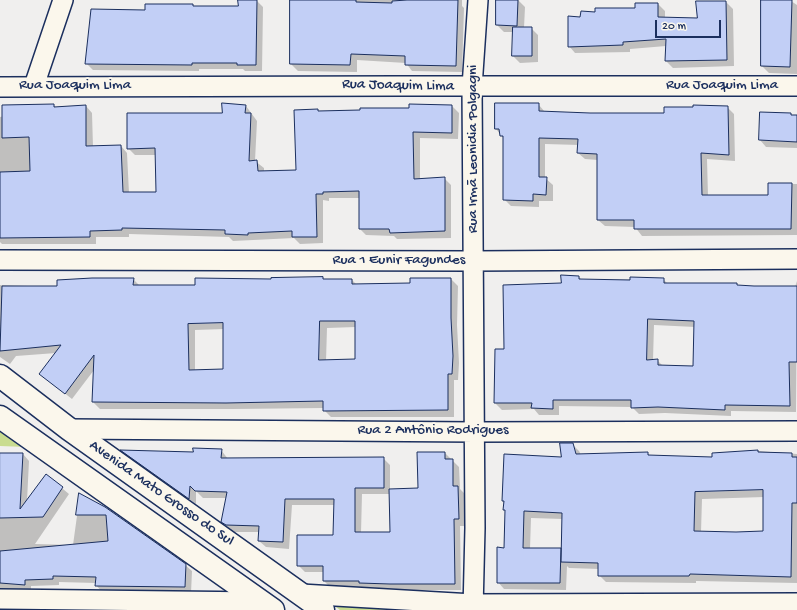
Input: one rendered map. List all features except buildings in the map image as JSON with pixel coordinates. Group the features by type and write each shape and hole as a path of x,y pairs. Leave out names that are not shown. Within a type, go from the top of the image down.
{"main road":[{"name":"Avenida Mato Grosso do Sul","path":"0,376 69,429 323,610"},
{"name":"Avenida Mato Grosso do Sul","path":"0,417 267,606"}],"street":[{"path":"34,86 63,0"},
{"name":"Rua Irmã Leonidia Polgagni","path":"473,607 475,432 472,87 478,0"},
{"name":"Rua Joaquim Lima","path":"0,87 267,85 472,87 797,86"},
{"name":"Rua 1 Eunir Fagundes","path":"0,260 474,261 797,259"},
{"name":"Rua 2 Antônio Rodrigues","path":"69,429 475,432 797,431"},
{"path":"301,594 473,607 797,603"},
{"path":"0,599 267,606"}],"green space":[{"path":"0,428 27,447 0,446"},
{"path":"332,604 458,610 340,610"}]}
